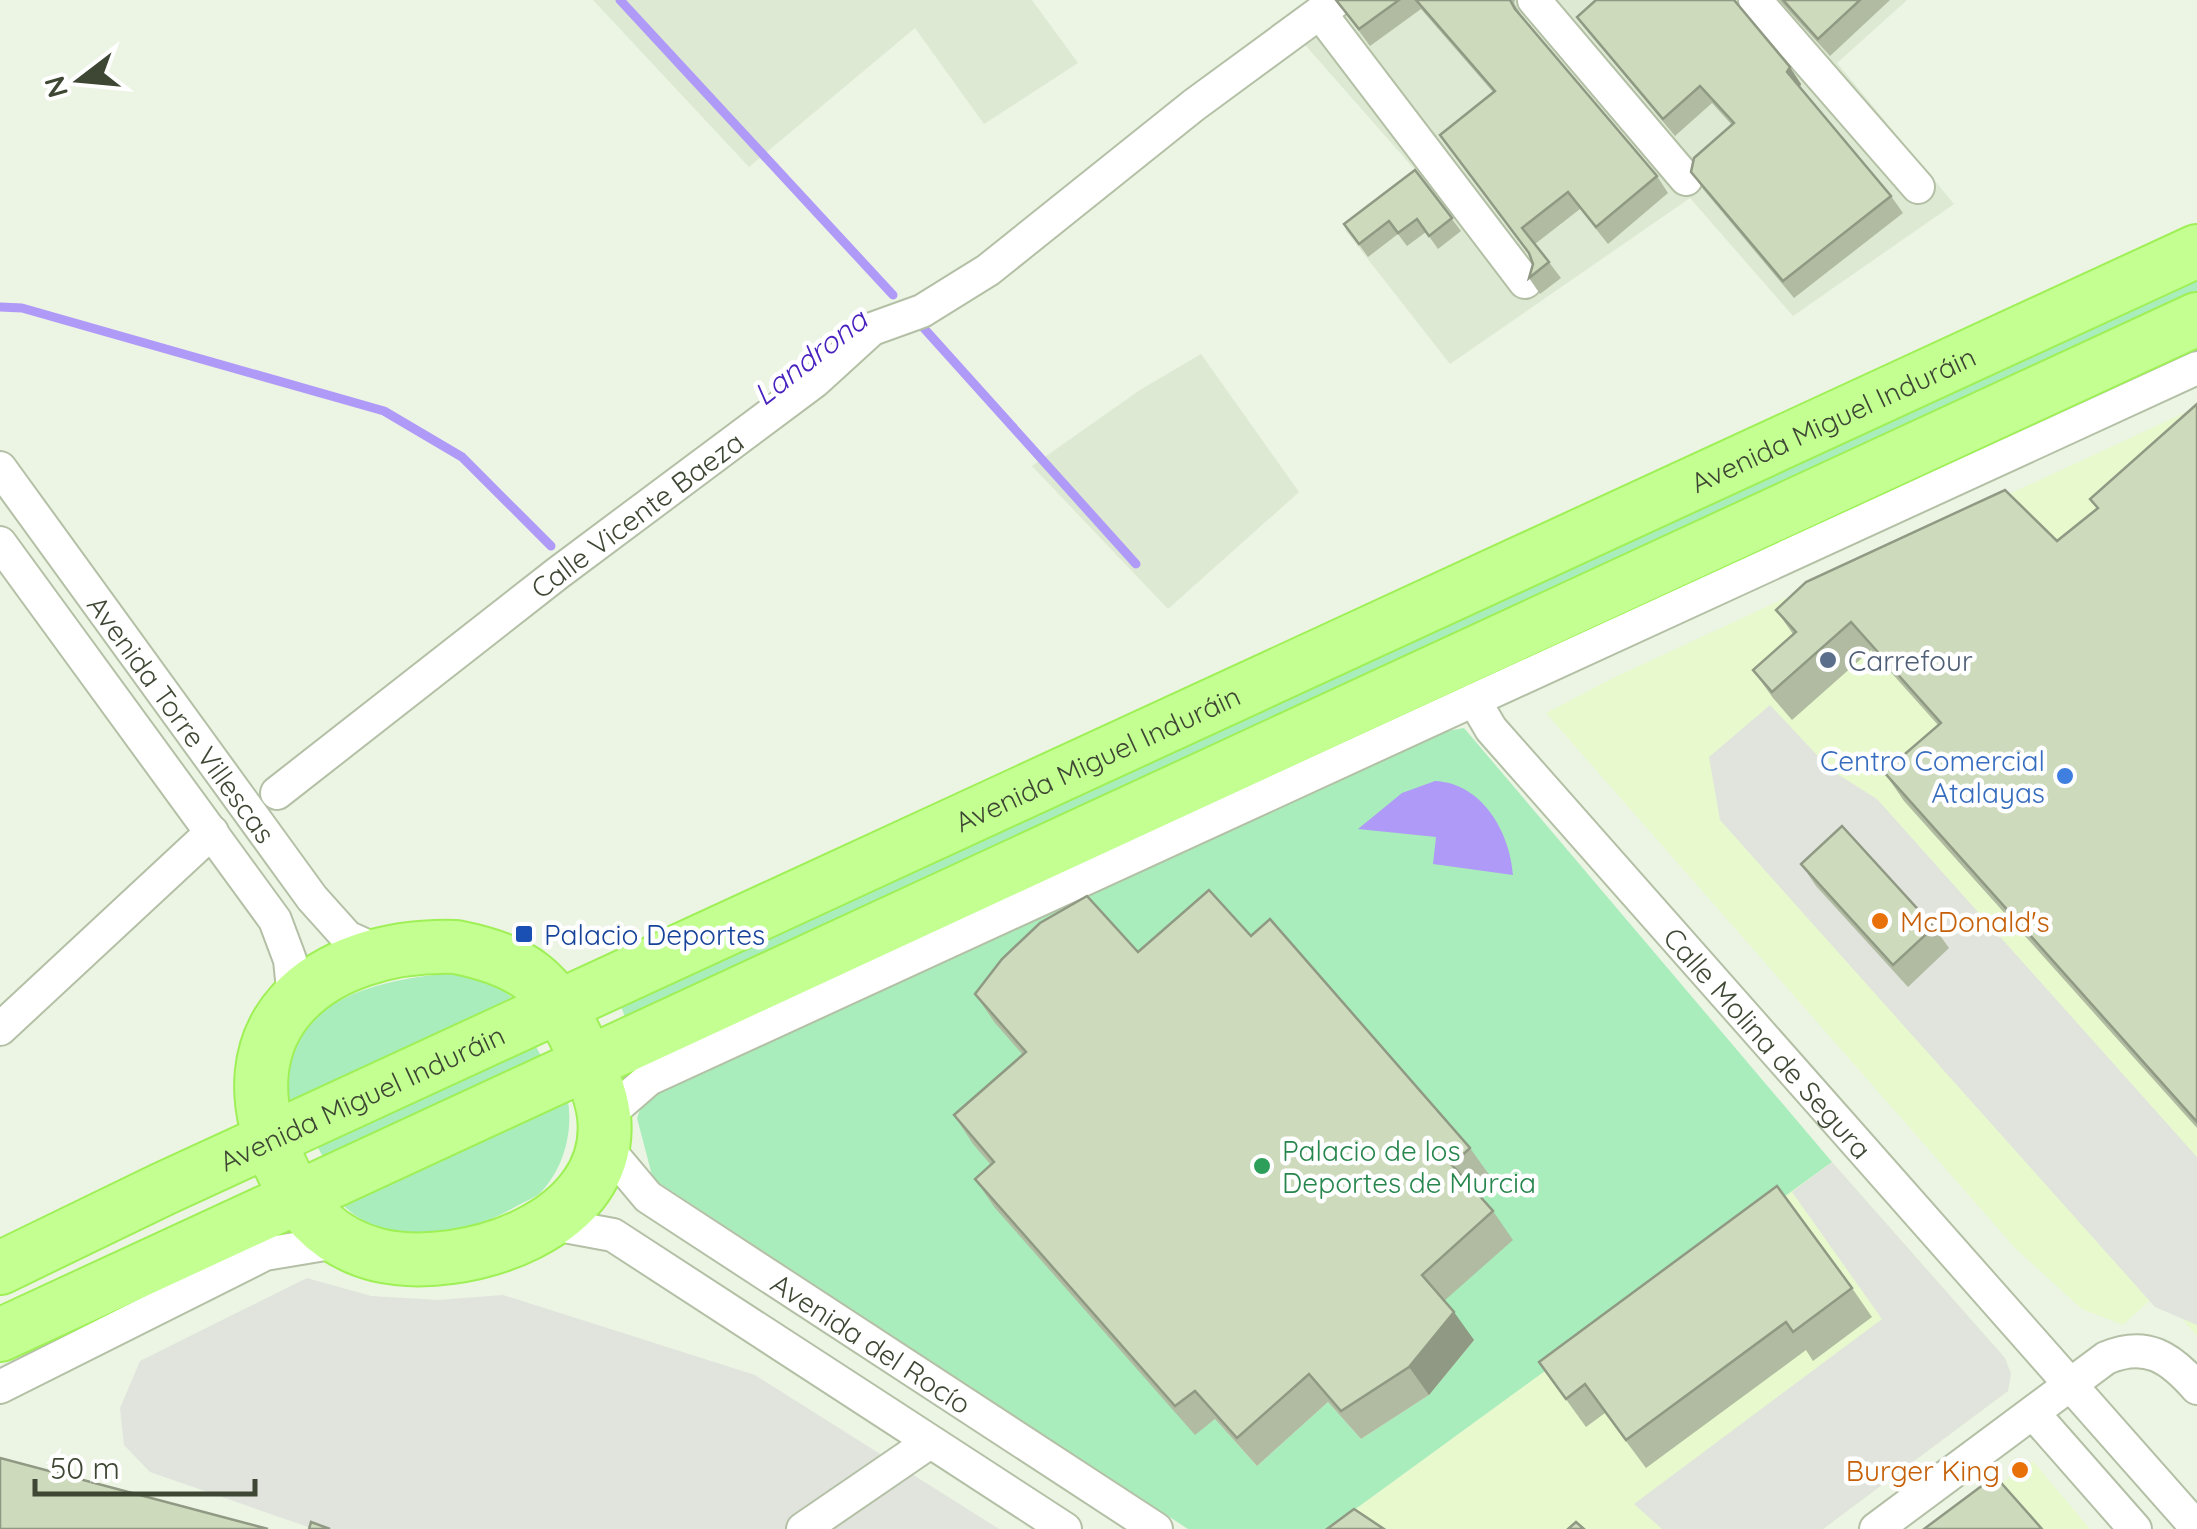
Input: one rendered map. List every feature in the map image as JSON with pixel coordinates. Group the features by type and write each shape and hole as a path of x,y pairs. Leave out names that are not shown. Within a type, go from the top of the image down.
{"main road":[{"name":"Avenida Miguel Induráin","path":"0,1268 2197,251"},
{"path":"0,1335 2197,319"},
{"path":"433,946 482,952 524,968 562,1006 586,1061 603,1129 584,1184 548,1223 504,1246 436,1262 380,1255 343,1242 321,1227 296,1196 270,1140 258,1095 261,1055 274,1025 294,999 338,969 382,953 433,946"}],"street":[{"path":"1534,0 1686,179"},
{"path":"1755,0 1918,187"},
{"path":"1329,6 1525,282"},
{"name":"Calle Vicente Baeza","path":"278,793 558,573 815,381 830,362 872,328 922,311 988,270 1194,106 1329,6"},
{"path":"603,1129 649,1080 2197,368"},
{"name":"Avenida Torre Villescas","path":"0,468 312,898 346,937 382,953"},
{"name":"Avenida Torre Villescas","path":"0,543 280,930 290,960 294,999"},
{"name":"Calle Molina de Segura","path":"1474,700 1491,730 2197,1528"},
{"path":"0,1029 212,832"},
{"name":"Avenida del Rocío","path":"603,1129 648,1197 1156,1529"},
{"name":"Avenida del Rocío","path":"548,1223 613,1234 1064,1529"},
{"path":"0,1386 264,1254 343,1242"},
{"path":"1876,1529 2106,1358 2143,1349 2170,1360 2197,1388"},
{"path":"803,1529 930,1442 918,1424 923,1404 956,1397"},
{"path":"2034,1413 2135,1529"}],"shaded area":[{"path":"593,0 1032,0 1078,63 984,124 915,28 749,167"},
{"path":"1314,0 1907,0 1837,63 1954,204 1793,316 1690,198 1450,364 1345,230 1416,171 1285,22"},
{"path":"2197,277 2197,299 627,1023 620,1003 703,970"},
{"path":"1201,354 1299,492 1168,609 1032,466 1140,390"},
{"path":"2197,407 2197,1336 2180,1316 2149,1301 2123,1325 2082,1309 2016,1249 1546,713 1615,677"},
{"path":"1770,705 1831,770 1877,799 2197,1157 2197,1325 2155,1307 1720,820 1709,757"},
{"path":"1464,728 1832,1162 1328,1529 1188,1529 653,1179 637,1118 645,1096 1431,734","holes":["1046,1081 1490,1177 1472,1194 1441,1303 1474,1340 1429,1395 1361,1439 1328,1402 1257,1466 1215,1419 1195,1434 996,1208 1014,1191"]},
{"path":"1435,781 1467,790 1480,800 1506,842 1513,875 1433,864 1436,837 1358,829 1402,793"},
{"path":"456,973 498,986 514,999 286,1110 288,1055 299,1034 316,1016 336,1002 383,984"},
{"path":"534,1043 542,1058 323,1157 315,1142"},
{"path":"567,1096 568,1134 557,1170 533,1198 494,1217 449,1231 403,1233 360,1219 342,1204"},
{"path":"1832,1162 2005,1358 2011,1374 2008,1391 1823,1529 1328,1529"},
{"path":"1832,1162 2005,1358 2011,1374 2008,1391 1823,1529 1662,1529 1634,1504 1882,1319 1792,1192"},
{"path":"307,1278 371,1296 438,1300 503,1295 755,1375 999,1529 314,1529 150,1472 124,1445 120,1408 140,1361"},
{"path":"2033,1461 2090,1529 1937,1529"}],"building":[{"path":"1336,0 1399,0 1359,29"},
{"path":"1416,0 1510,0 1657,176 1596,227 1568,192 1522,228 1549,262 1529,278 1533,264 1529,253 1440,135 1495,91"},
{"path":"1596,0 1734,0 1790,67 1787,72 1891,196 1783,281 1691,172 1694,158 1734,123 1700,86 1663,119 1577,17"},
{"path":"1783,0 1860,0 1818,39"},
{"path":"1415,170 1452,218 1429,236 1417,219 1398,233 1389,221 1359,244 1344,224"},
{"name":"Centro Comercial Atalayas","path":"2197,404 2197,1122 1884,772 1941,723 1851,622 1772,692 1753,670 1796,632 1776,610 1806,582 2005,490 2057,541 2098,508 2090,499"},
{"path":"1842,826 1934,927 1893,965 1801,864"},
{"path":"1209,890 1251,936 1270,919 1470,1148 1452,1165 1493,1211 1422,1275 1454,1312 1409,1367 1341,1411 1309,1374 1237,1438 1195,1391 1175,1406 975,1179 994,1162 954,1115 1026,1052 975,994 1002,959 1040,923 1087,896 1138,952"},
{"path":"1777,1186 1852,1288 1793,1332 1786,1322 1626,1440 1585,1384 1566,1399 1539,1362"},
{"path":"0,1458 268,1529 0,1529"},
{"path":"1995,1476 2042,1529 1924,1529"},
{"path":"1354,1509 1384,1529 1327,1529"},
{"path":"311,1522 330,1529 309,1529"}],"waterway":[{"name":"Landrona","path":"620,0 893,295"},
{"name":"Landrona","path":"0,307 22,308 384,411 462,457 551,546"},
{"name":"Landrona","path":"915,325 921,325 1136,564"}],"place":[{"name":"Carrefour","path":"1828,660"},
{"name":"Centro Comercial Atalayas","path":"2065,776"},
{"name":"McDonald's","path":"1880,921"},
{"name":"Palacio Deportes","path":"524,934"},
{"name":"Palacio de los Deportes de Murcia","path":"1262,1166"},
{"name":"Burger King","path":"2020,1470"}]}
